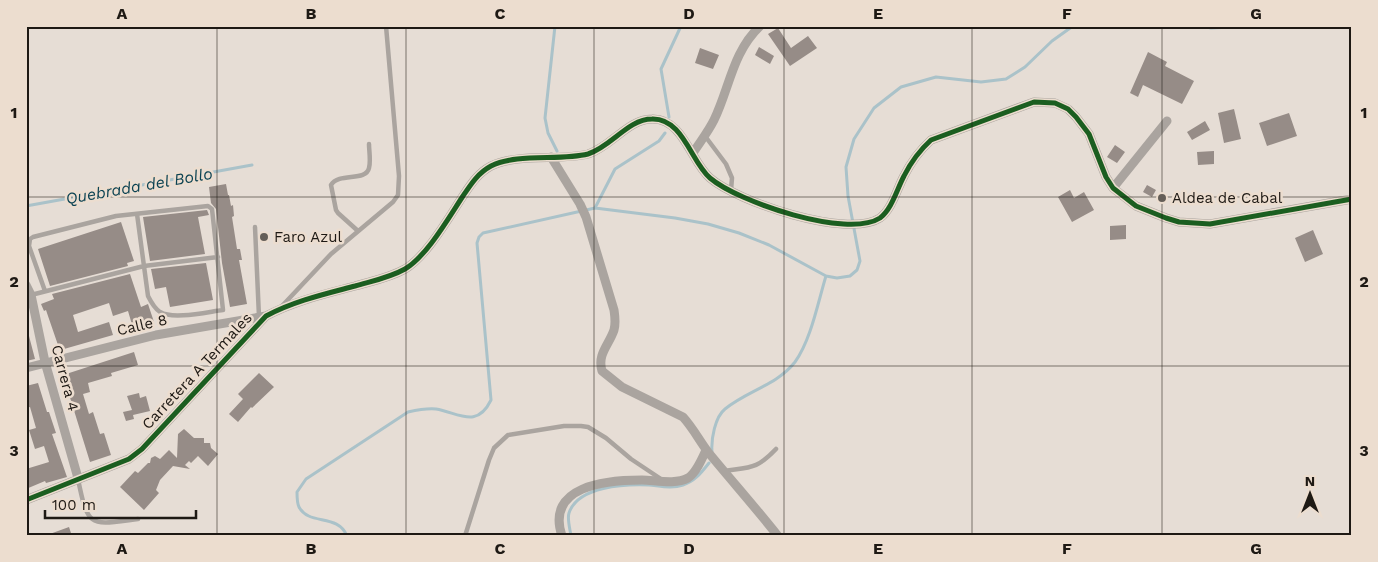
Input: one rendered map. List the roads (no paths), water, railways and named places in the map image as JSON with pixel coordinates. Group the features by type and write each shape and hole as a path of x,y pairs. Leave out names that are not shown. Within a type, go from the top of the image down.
{"street":[{"path":"693,153 715,119 740,51 750,36 760,26"},
{"name":"Carretera A Termales","path":"26,500 129,459 142,449 262,316 302,301 388,277 407,268 423,253 476,177 492,166 519,160 588,154 641,121 663,120 672,126 709,177 731,191 802,218 839,223 866,224 880,218 889,208 905,173 921,148 931,140 1034,102 1055,103 1068,109 1089,134 1112,188"},
{"path":"1167,121 1112,188 1136,206 1149,212 1179,222 1210,224 1352,199"},
{"path":"552,157 586,217 616,320 614,331 601,357 602,371 622,387 683,417 706,450 778,536"},
{"name":"Carrera 4","path":"26,284 31,295 45,362 78,478"},
{"name":"Calle 8","path":"26,368 156,335 262,316"},
{"path":"562,536 559,526 559,512 564,500 579,490 604,483 641,480 679,481 688,478 699,464 706,450"}],"lane":[{"path":"280,308 332,254 393,202 398,194 400,186 386,26"},
{"path":"705,136 726,164 732,178 731,191"},
{"path":"358,231 338,214 332,185 338,179 363,175 367,172 369,168 369,144"},
{"path":"45,291 29,246 30,239 33,237 116,216 210,206 212,209 218,257 223,310 169,316 159,312 154,307 148,296 137,214"},
{"path":"255,227 262,316"},
{"path":"31,295 144,266 218,257"},
{"path":"464,536 494,448 508,435 564,426 588,427 664,481"},
{"path":"723,471 752,467 764,461 776,449"},
{"path":"78,478 87,514 93,521 103,523 138,519"}],"waterway":[{"path":"555,26 545,118 548,133 557,151"},
{"path":"669,117 661,69 681,26"},
{"path":"347,536 337,524 309,516 299,507 297,492 306,479 408,412 436,409 460,416 474,417 486,409 491,400 477,243 483,233 595,208 708,224 739,233 769,245 826,276 837,278 850,276 857,270 860,261 848,196 846,167 854,139 874,108 901,87 936,77 981,82 1006,79 1025,67 1052,41 1073,26"},
{"path":"1203,26 1211,28 1252,26"},
{"path":"595,208 615,169 659,141 665,133"},
{"name":"Quebrada del Bollo","path":"26,206 252,165"},
{"path":"712,452 714,429 725,409 780,377 801,353 810,332 826,276"},
{"path":"571,536 568,515 574,504 582,497 603,488 616,486 679,486 694,479 709,463"}],"place":[{"name":"Aldea de Cabal","path":"1162,198"},
{"name":"Faro Azul","path":"264,237"}]}
